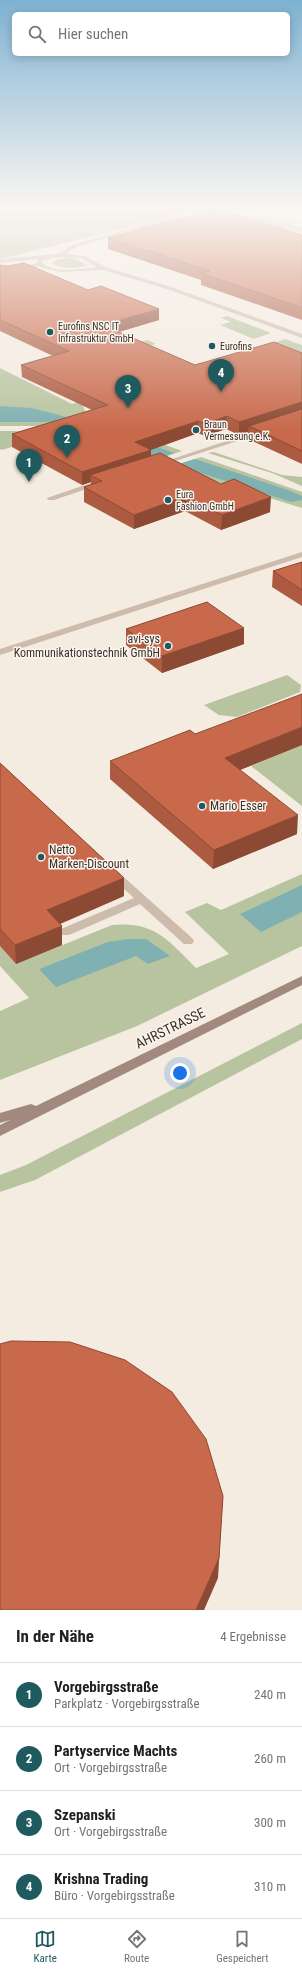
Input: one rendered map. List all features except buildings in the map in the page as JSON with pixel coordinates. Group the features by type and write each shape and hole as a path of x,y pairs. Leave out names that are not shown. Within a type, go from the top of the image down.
{"main road":[{"name":"AHRSTRASSE","path":"0,1131 51,1104 302,980"},
{"name":"AHRSTRASSE","path":"0,1118 51,1104"}],"street":[{"path":"146,281 302,336"},
{"path":"153,466 267,430"},
{"path":"51,498 102,482"},
{"path":"0,652 302,554"},
{"path":"108,868 188,941"},
{"path":"65,932 142,899"}],"green space":[{"path":"227,316 271,333 254,339 220,325 231,322 221,318"},
{"path":"285,339 302,345 302,365 88,402 83,406 85,411 99,418 41,426 0,426 0,368 72,404 182,371 127,346 147,340 156,344 146,347 188,366 200,363 211,367"},
{"path":"0,431 23,431 157,442 182,451 153,461 50,435 2,450 0,449"},
{"path":"214,452 282,475 302,477 302,486 272,473 208,453"},
{"path":"201,457 302,492 302,508 169,467"},
{"path":"287,675 301,685 300,692 237,717 219,715 204,705"},
{"path":"302,745 302,806 251,766"},
{"path":"302,874 302,946 137,1026 0,1080 0,1011 29,998 0,966 0,946 16,964 112,925 139,926 160,934 196,968 229,954 185,912 207,903 221,910"},
{"path":"302,1023 302,1039 35,1180 0,1192 0,1175 26,1165"}],"water":[{"path":"0,406 31,408 52,413 103,428 174,453 158,459 92,432 49,422 0,422"},
{"path":"195,459 288,490 302,496 302,500 291,502 176,465"},
{"path":"302,885 302,912 261,932 240,914"},
{"path":"128,939 146,939 170,956 148,964 136,956 56,987 39,969 108,942"}],"place":[{"name":"Eurofins NSC IT Infrastruktur GmbH","path":"50,332"},
{"name":"Eurofins","path":"212,346"},
{"name":"Krishna Trading","path":"221,392"},
{"name":"Szepanski","path":"128,408"},
{"name":"Braun Vermessung e.K.","path":"196,430"},
{"name":"Partyservice Machts","path":"67,458"},
{"name":"Vorgebirgsstraße","path":"29,482"},
{"name":"Eura Fashion GmbH","path":"168,500"},
{"name":"avi-sys Kommunikationstechnik GmbH","path":"168,646"},
{"name":"Mario Esser","path":"202,806"},
{"name":"Netto Marken-Discount","path":"41,857"}]}
